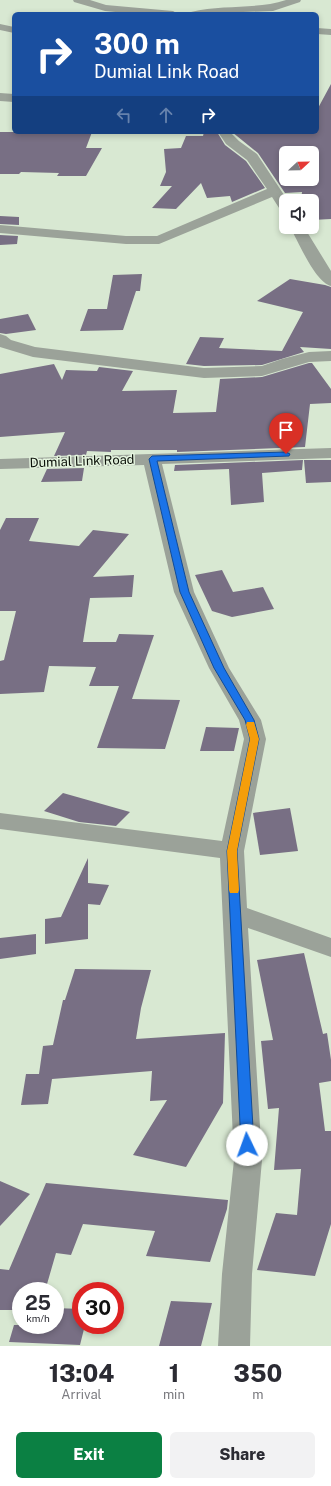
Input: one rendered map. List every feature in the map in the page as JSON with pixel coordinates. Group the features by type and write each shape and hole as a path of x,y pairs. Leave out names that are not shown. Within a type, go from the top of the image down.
{"street":[{"path":"78,0 105,8 150,12"},
{"path":"205,12 215,10 273,8 296,0"},
{"path":"0,27 12,30"},
{"path":"319,31 331,32"},
{"path":"0,97 12,98"},
{"path":"226,134 233,144 247,152 252,157 279,197"},
{"path":"0,229 126,240 159,240 275,191"},
{"path":"302,234 325,266 331,281"},
{"path":"0,339 5,343 33,352 114,361 204,374 262,371 308,357 331,356"},
{"name":"Dumial Link Road","path":"0,464 331,453"},
{"path":"152,459 184,592 219,668 250,720 254,739 232,851 248,1160 237,1274 234,1346"},
{"path":"0,821 232,851"},
{"path":"235,913 331,948"}],"building":[{"path":"331,84 331,219 319,220 319,194 302,194 302,192 285,193 280,186 319,186 319,146 279,146 279,184 258,153 234,134 319,134 319,106"},
{"path":"0,132 12,132 12,134 91,134 86,148 102,148 86,176 57,176 59,173 21,172 19,174 0,174"},
{"path":"204,134 218,134 225,145 246,161 265,188 232,202 230,196 207,198 201,183 176,209 152,208 172,186 160,186 166,172 164,149 181,148 186,136 203,136"},
{"path":"0,216 19,217 19,225 0,224"},
{"path":"0,235 18,236 17,244 0,245"},
{"path":"142,274 140,291 136,291 123,330 80,331 88,309 107,309 113,275"},
{"path":"290,279 331,287 331,349 300,347 304,352 262,365 204,366 186,364 200,337 224,338 219,348 282,351 303,312 257,301"},
{"path":"28,314 36,330 6,334 0,333 0,319"},
{"path":"312,363 331,389 331,403 310,404 305,447 177,452 177,450 111,450 111,452 87,451 86,455 54,456 65,432 0,437 0,374 54,364 62,380 66,370 97,371 99,367 133,371 122,391 177,390 173,413 216,412 220,379 262,377"},
{"path":"303,460 302,470 262,473 264,502 231,505 229,469 174,471 175,465"},
{"path":"304,460 331,460 331,482 306,483"},
{"path":"84,468 82,481 41,482 47,469"},
{"path":"6,518 39,518 29,541 79,546 93,530 129,534 93,577 134,575 132,597 90,598 83,642 116,642 119,634 154,635 132,699 180,700 165,749 97,748 119,686 89,686 96,667 49,666 44,692 0,694 0,661 4,660 16,611 0,611 0,530"},
{"path":"222,570 233,592 263,587 274,609 232,617 212,611 195,575"},
{"path":"206,727 239,728 234,751 200,751"},
{"path":"63,793 130,812 116,826 79,822 44,811"},
{"path":"290,808 298,851 260,855 253,813"},
{"path":"88,858 88,883 109,885 100,905 88,904 88,939 45,944 45,919 61,917"},
{"path":"36,934 36,954 0,959 0,938"},
{"path":"304,953 323,1034 327,1033 331,1060 331,1081 319,1083 325,1131 331,1131 331,1224 315,1276 257,1270 276,1213 297,1215 301,1169 274,1170 279,1108 268,1109 261,1041 273,1040 257,960"},
{"path":"75,969 151,970 141,1008 136,1039 225,1033 223,1103 186,1167 133,1155 167,1100 150,1101 152,1071 52,1079 48,1104 21,1105 26,1074 39,1074 43,1046 53,1045 63,1000 65,1000"},
{"path":"0,1181 30,1194 0,1226"},
{"path":"46,1183 228,1200 227,1209 210,1262 146,1256 155,1231 83,1224 71,1255 56,1253 48,1282 12,1282 12,1310 0,1310 0,1269 9,1270"},
{"path":"171,1301 212,1303 201,1346 159,1346"},
{"path":"64,1308 72,1309 72,1334 83,1334 80,1345 9,1342 12,1332 12,1334 64,1334"}],"slow traffic":[{"path":"234,890 232,851 254,739 251,725"}],"route":[{"path":"247,1145 232,851 254,739 250,720 219,668 184,592 152,459 286,454"}]}
